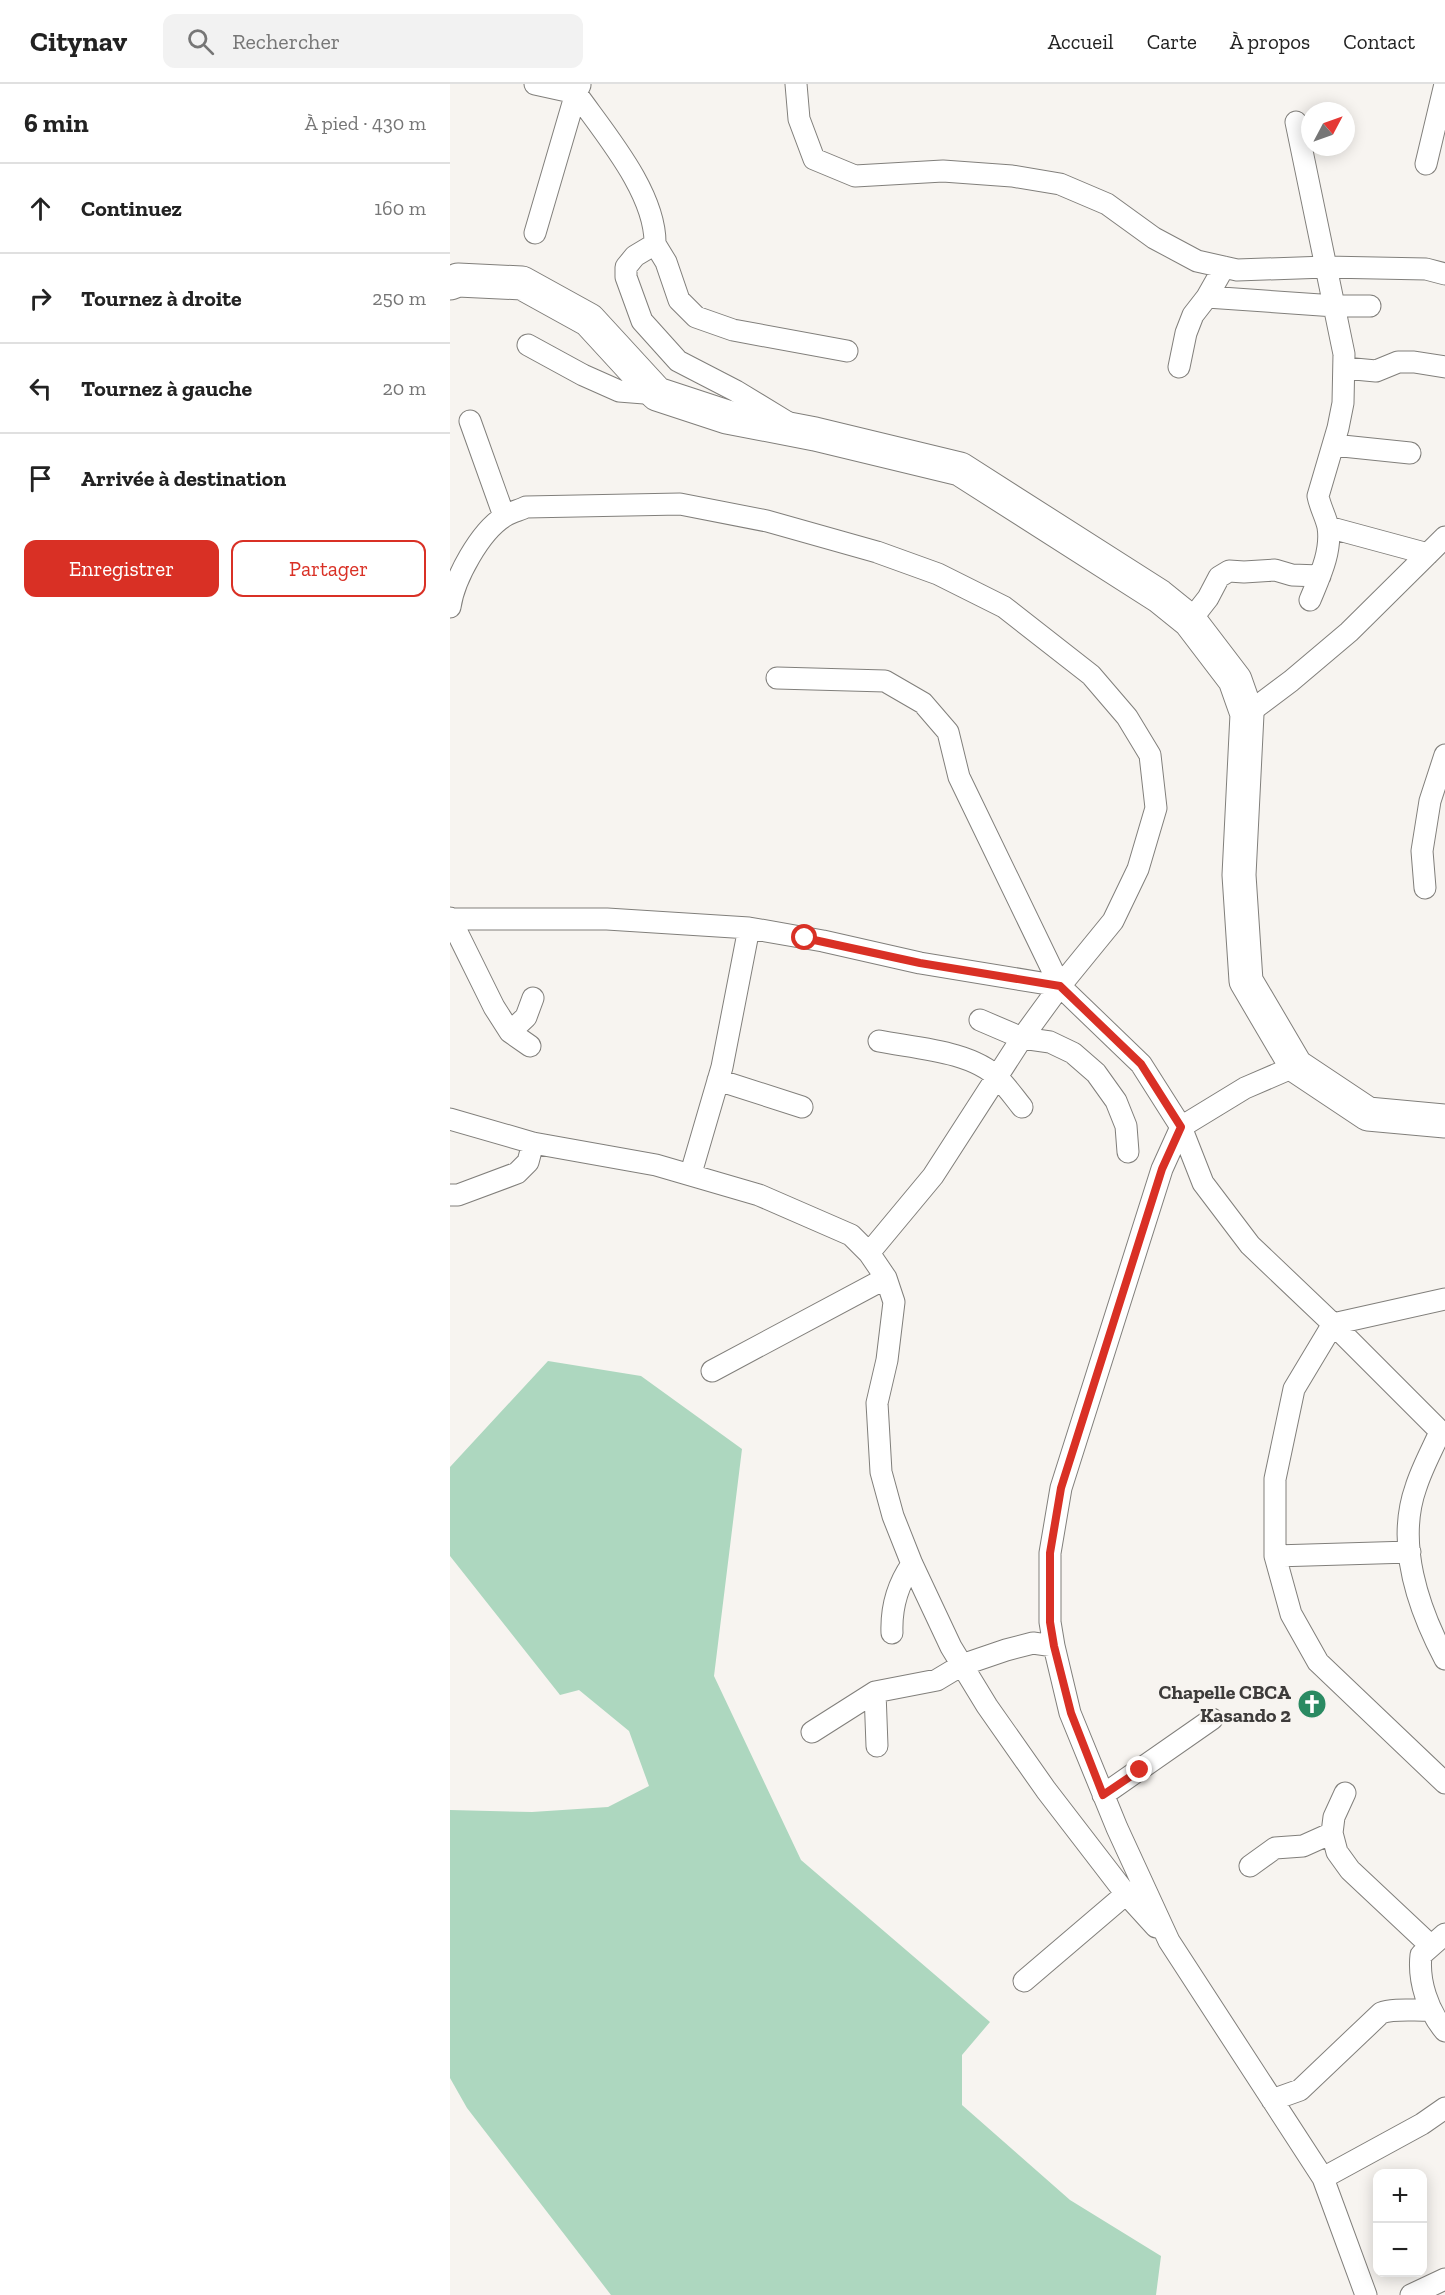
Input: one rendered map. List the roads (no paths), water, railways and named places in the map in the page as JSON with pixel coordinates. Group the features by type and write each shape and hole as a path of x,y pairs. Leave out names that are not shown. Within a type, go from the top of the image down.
{"highway":[{"path":"450,283 458,280 522,283 589,320 657,394 727,417 815,434 960,469 1159,596 1190,621 1235,680 1247,714 1239,875 1246,981 1296,1066 1368,1114 1445,1121"}],"street":[{"path":"536,84 578,89"},
{"path":"796,84 799,119 814,159 855,176 943,171 1012,176 1060,184 1107,204 1154,238 1197,261 1237,270 1326,267 1426,269 1445,274"},
{"path":"1426,164 1445,84"},
{"path":"535,233 578,89"},
{"path":"578,89 627,165 652,216 655,244 666,262 679,300 696,317 733,330 847,351"},
{"path":"1296,122 1344,354 1343,402 1318,496 1328,527 1327,549 1320,576 1310,600"},
{"path":"655,244 635,256 626,267 626,277 642,321 678,361 736,391 789,423 815,434"},
{"path":"1179,368 1186,333 1193,315 1207,297 1224,267"},
{"path":"1207,297 1335,306 1370,306"},
{"path":"528,345 583,375 619,391 657,394"},
{"path":"1344,368 1376,371 1398,362 1445,367"},
{"path":"470,422 504,516"},
{"path":"1333,445 1410,453"},
{"path":"450,607 465,564 484,536 504,516 526,507 680,504 767,521 877,552 938,574 1004,607 1091,675 1127,717 1150,755 1156,808 1138,869 1113,921 1060,986 1022,1038 933,1176 870,1253"},
{"path":"1328,527 1428,554"},
{"path":"1247,714 1291,681 1349,632 1445,537"},
{"path":"1190,621 1208,598 1214,583 1229,571 1275,570 1292,575 1320,576"},
{"path":"777,678 885,681 922,703 948,732 959,777 1060,986 1141,1064 1181,1127 1203,1184 1250,1245 1443,1434 1415,1488 1408,1527 1412,1575 1424,1614 1445,1659"},
{"path":"1425,888 1422,851 1430,801 1445,755"},
{"path":"530,1046 510,1032 484,989 450,918 607,919 749,928 824,940 920,963 1060,986"},
{"path":"691,1173 718,1080 749,928"},
{"path":"510,1032 526,1017 533,998"},
{"path":"980,1020 1022,1038 1050,1042 1073,1053 1096,1073 1116,1101 1126,1126 1128,1152"},
{"path":"879,1041 954,1055 986,1068 998,1077 1022,1107"},
{"path":"1296,1066 1245,1088 1181,1127 1162,1169 1061,1488 1050,1553 1050,1622 1071,1713 1103,1795 1169,1941 1323,2178 1366,2295"},
{"path":"718,1080 802,1107"},
{"path":"450,1119 533,1143 691,1173 759,1195 851,1235 870,1253 886,1278 894,1302 887,1360 877,1403 881,1472 893,1516 912,1564 951,1647 987,1706 1046,1790 1126,1894 1169,1941"},
{"path":"450,1196 517,1173 528,1162 533,1143"},
{"path":"712,1371 886,1278"},
{"path":"1445,1299 1333,1324 1294,1389 1275,1479 1275,1556 1291,1614 1318,1662 1445,1783"},
{"path":"1275,1556 1410,1552"},
{"path":"892,1633 900,1582 912,1564"},
{"path":"812,1732 875,1692 937,1680 962,1665 1033,1643 1054,1646"},
{"path":"875,1692 878,1746"},
{"path":"1103,1795 1212,1719"},
{"path":"1345,1793 1334,1817 1332,1833 1337,1852 1350,1870 1438,1940 1421,1955 1419,1970 1434,2019 1445,2031"},
{"path":"1250,1866 1275,1848 1303,1846 1332,1833"},
{"path":"1024,1981 1126,1894"},
{"path":"1272,2100 1299,2090 1381,2013 1390,2009 1431,2010"},
{"path":"1323,2178 1422,2124 1445,2108"},
{"path":"1411,2295 1445,2279"}],"place":[{"name":"Chapelle CBCA Kasando 2","path":"1312,1704"}]}
